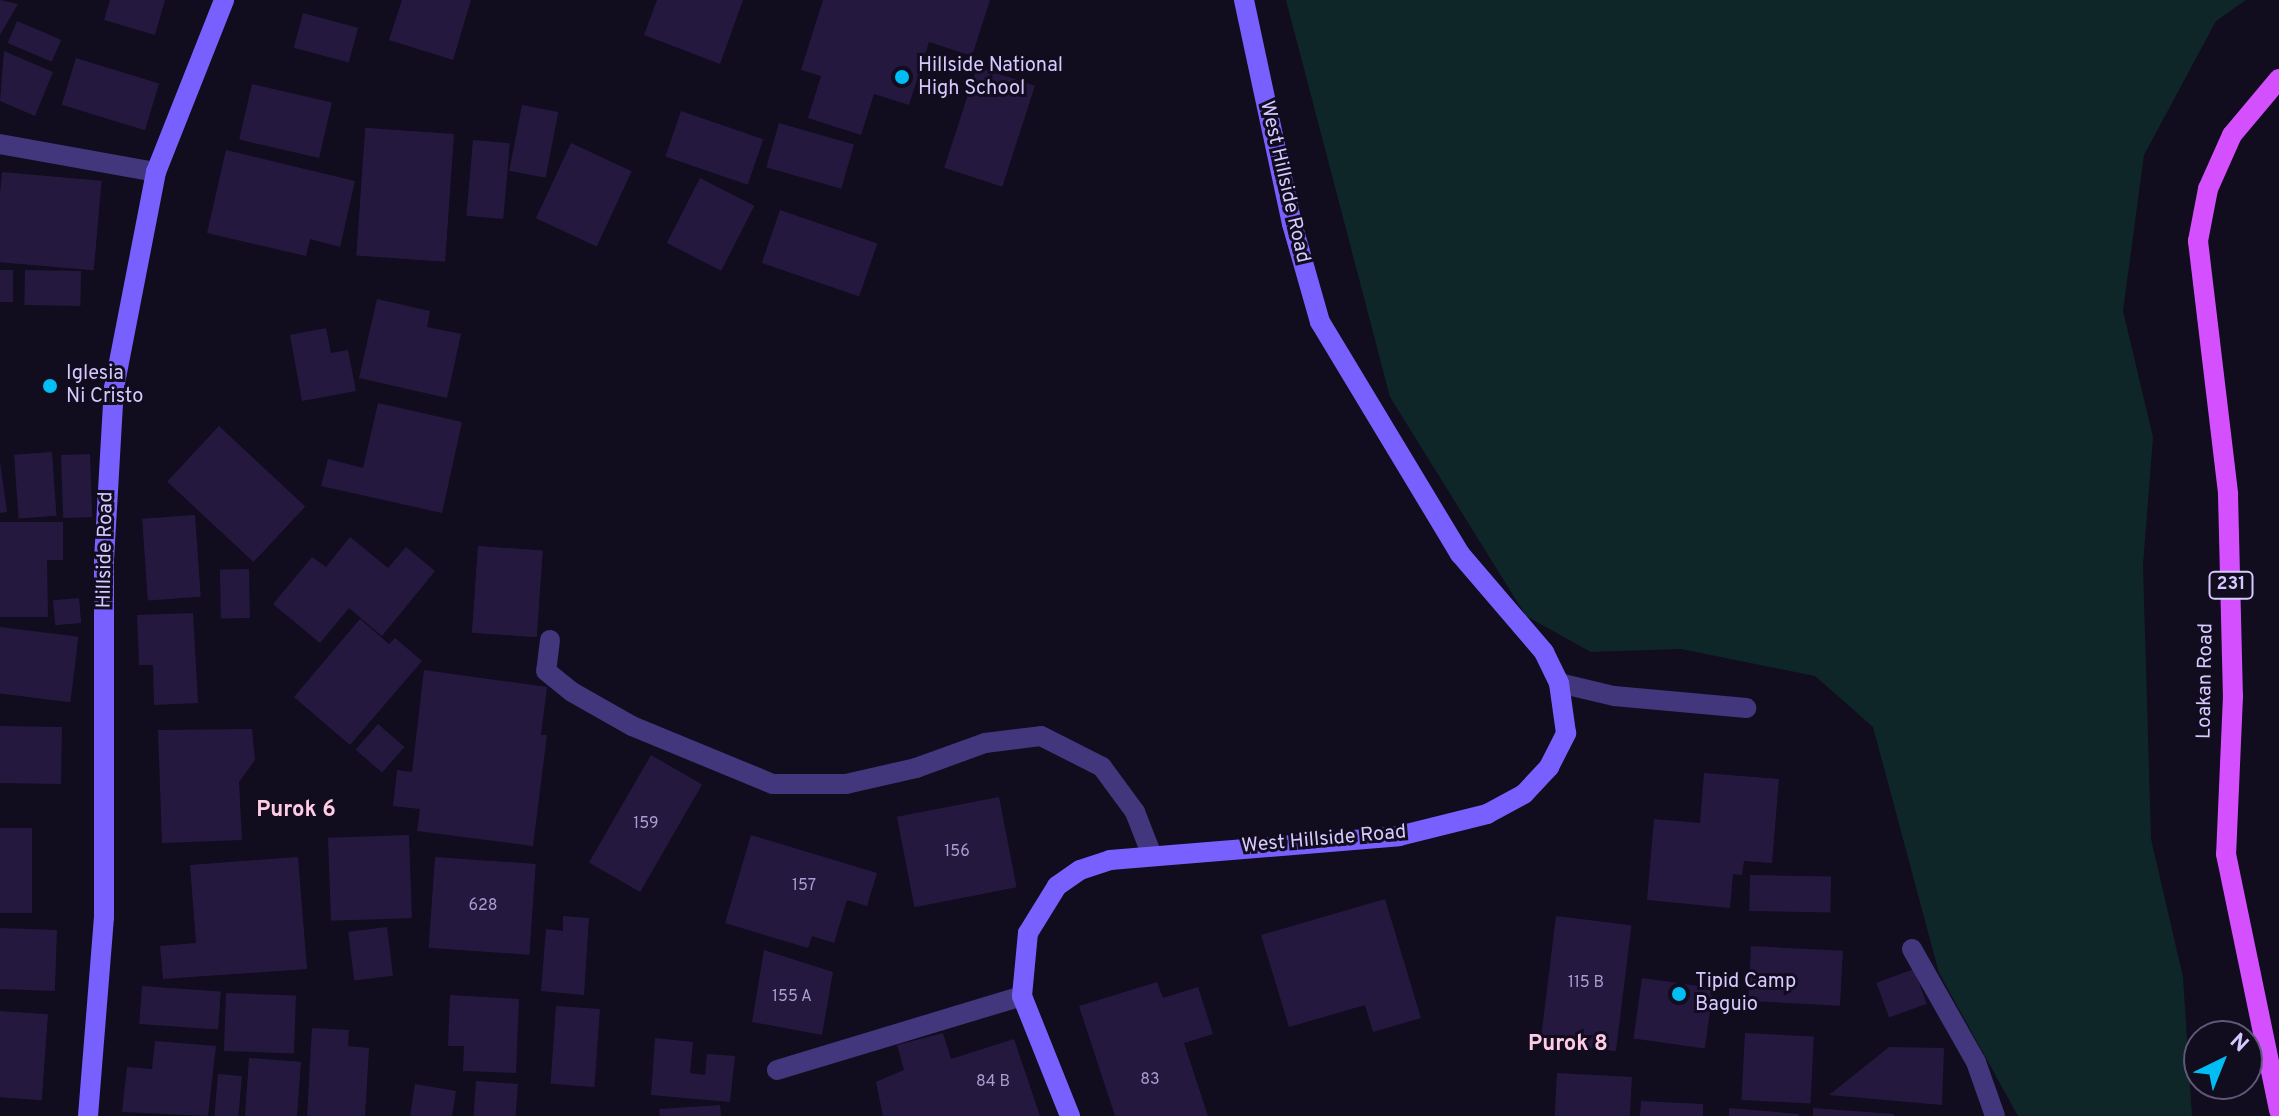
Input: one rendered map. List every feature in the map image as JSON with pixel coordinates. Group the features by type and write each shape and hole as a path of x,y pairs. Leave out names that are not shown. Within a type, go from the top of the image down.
{"main road":[{"name":"Loakan Road","path":"2279,79 2232,135 2208,189 2198,241 2228,494 2233,696 2226,854 2279,1111"}],"street":[{"name":"Hillside Road","path":"88,1116 104,917 107,473 114,388 156,172 224,0"},
{"name":"West Hillside Road","path":"1070,1116 1022,996 1028,933 1057,886 1080,870 1151,853 1399,836 1487,814 1524,794 1549,767 1566,733 1559,683 1544,652 1460,554 1320,322 1292,224 1244,0"},
{"path":"0,144 156,172"},
{"path":"550,640 546,671 572,692 632,726 773,784 846,784 916,768 985,743 1041,736 1102,767 1135,812 1151,853"},
{"path":"1559,683 1614,696 1746,708"},
{"path":"1912,949 1976,1062 1995,1116"},
{"path":"777,1070 1022,996"}],"green space":[{"path":"1286,0 2246,0 2216,21 2144,155 2123,311 2153,437 2143,565 2151,839 2183,977 2186,1020 2183,1020 2183,1100 2191,1100 2192,1116 2018,1116 1939,973 1873,727 1815,676 1681,649 1591,652 1526,616 1390,397"}],"building":[{"path":"0,0 18,4 0,35"},
{"path":"110,0 165,0 155,35 104,20"},
{"path":"402,0 471,0 453,60 389,40"},
{"path":"657,0 743,0 720,64 644,35"},
{"path":"823,0 990,0 972,56 929,42 909,105 874,94 861,135 808,118 821,76 801,70"},
{"path":"303,13 358,28 349,63 294,48"},
{"path":"17,21 61,40 52,62 8,43"},
{"path":"4,51 53,72 35,116 0,101"},
{"path":"76,58 159,83 145,130 62,105"},
{"path":"977,67 1035,86 1002,187 944,168"},
{"path":"252,84 332,102 319,158 239,140"},
{"path":"522,105 558,112 546,178 509,171"},
{"path":"681,111 763,139 748,185 665,156"},
{"path":"779,123 854,144 841,189 766,167"},
{"path":"365,128 454,134 445,262 356,255"},
{"path":"473,140 510,143 503,219 466,216"},
{"path":"571,143 632,171 597,247 536,218"},
{"path":"226,150 355,181 340,247 310,239 306,256 207,233"},
{"path":"2,172 102,181 94,270 0,262"},
{"path":"700,178 754,206 721,271 667,243"},
{"path":"780,210 877,244 859,296 762,263"},
{"path":"0,270 13,270 13,302 0,302"},
{"path":"25,270 81,271 80,306 24,305"},
{"path":"377,299 430,311 427,327 461,334 447,398 359,378"},
{"path":"326,328 331,353 348,350 356,391 302,401 290,335"},
{"path":"378,403 462,422 442,513 321,486 328,459 363,468"},
{"path":"219,426 305,506 253,562 167,482"},
{"path":"52,452 56,516 19,518 14,455"},
{"path":"90,454 92,517 63,518 61,455"},
{"path":"0,462 7,512 0,513"},
{"path":"195,515 201,597 148,600 142,519"},
{"path":"0,522 63,522 63,560 47,560 48,617 0,617"},
{"path":"350,537 388,568 406,547 435,571 382,636 349,608 320,643 273,604 312,557 326,567"},
{"path":"478,546 543,551 537,637 472,633"},
{"path":"249,569 250,618 221,618 220,570"},
{"path":"79,598 81,623 55,625 53,600"},
{"path":"193,613 198,703 154,705 153,665 139,665 137,615"},
{"path":"360,619 389,644 395,638 422,661 350,745 294,697"},
{"path":"0,627 78,637 70,702 0,693"},
{"path":"424,670 547,687 541,735 547,735 533,846 417,831 420,809 393,806 397,770 412,772"},
{"path":"378,724 404,747 382,773 356,750"},
{"path":"0,726 62,727 61,784 0,783"},
{"path":"252,729 255,760 239,782 242,840 162,843 158,730"},
{"path":"651,755 702,784 640,892 589,862"},
{"path":"1704,773 1779,779 1772,863 1744,861 1742,875 1733,874 1730,908 1647,900 1654,819 1700,823"},
{"path":"999,797 1017,887 914,907 897,817"},
{"path":"0,828 32,828 32,913 0,913"},
{"path":"409,835 412,918 331,921 328,838"},
{"path":"751,835 877,873 867,906 847,900 834,943 812,936 808,948 725,923"},
{"path":"298,857 307,969 163,979 160,946 196,943 190,865"},
{"path":"435,857 536,864 529,955 429,948"},
{"path":"1750,875 1831,876 1830,912 1749,911"},
{"path":"1385,899 1421,1018 1373,1032 1365,1005 1289,1027 1261,935"},
{"path":"563,916 589,918 584,995 541,991 546,929 563,931"},
{"path":"1556,916 1631,925 1616,1051 1541,1042"},
{"path":"387,927 393,976 354,980 348,932"},
{"path":"0,928 57,930 55,991 0,989"},
{"path":"1751,946 1843,951 1840,1006 1748,1001"},
{"path":"764,950 833,972 822,1035 752,1022"},
{"path":"1914,969 1927,1004 1889,1017 1876,983"},
{"path":"1642,978 1713,988 1705,1048 1634,1038"},
{"path":"1157,982 1163,998 1198,987 1213,1034 1184,1043 1208,1116 1115,1116 1079,1006"},
{"path":"142,986 221,992 218,1029 139,1024"},
{"path":"226,993 296,995 294,1053 224,1051"},
{"path":"450,995 519,999 516,1073 463,1071 464,1046 448,1046"},
{"path":"556,1006 600,1009 594,1087 551,1084"},
{"path":"0,1011 48,1014 42,1100 0,1097"},
{"path":"312,1028 349,1030 348,1046 369,1048 365,1116 307,1116"},
{"path":"943,1033 951,1059 1014,1039 1040,1116 883,1116 876,1082 904,1070 897,1045"},
{"path":"1745,1033 1814,1037 1810,1104 1741,1100"},
{"path":"655,1038 693,1042 690,1073 705,1075 707,1054 735,1056 730,1102 651,1095"},
{"path":"155,1041 216,1046 208,1116 122,1112 127,1067 152,1069"},
{"path":"1889,1047 1944,1048 1942,1105 1829,1095"},
{"path":"249,1058 301,1062 297,1116 245,1116"},
{"path":"1557,1073 1632,1077 1630,1116 1555,1116"},
{"path":"218,1074 242,1076 238,1116 214,1116"},
{"path":"476,1081 518,1084 516,1116 474,1116"},
{"path":"415,1084 456,1091 452,1116 410,1116"},
{"path":"1641,1101 1703,1104 1703,1116 1640,1116"},
{"path":"720,1105 721,1116 660,1116 659,1109"},
{"path":"1729,1108 1799,1114 1799,1116 1729,1116"},
{"path":"1813,1108 1894,1114 1894,1116 1813,1116"}],"place":[{"name":"Hillside National High School","path":"902,77"},
{"name":"Iglesia Ni Cristo","path":"50,386"},
{"name":"Tipid Camp Baguio","path":"1679,994"}],"district":[{"name":"Purok 6","path":"296,811"},
{"name":"Purok 8","path":"1568,1045"}]}
